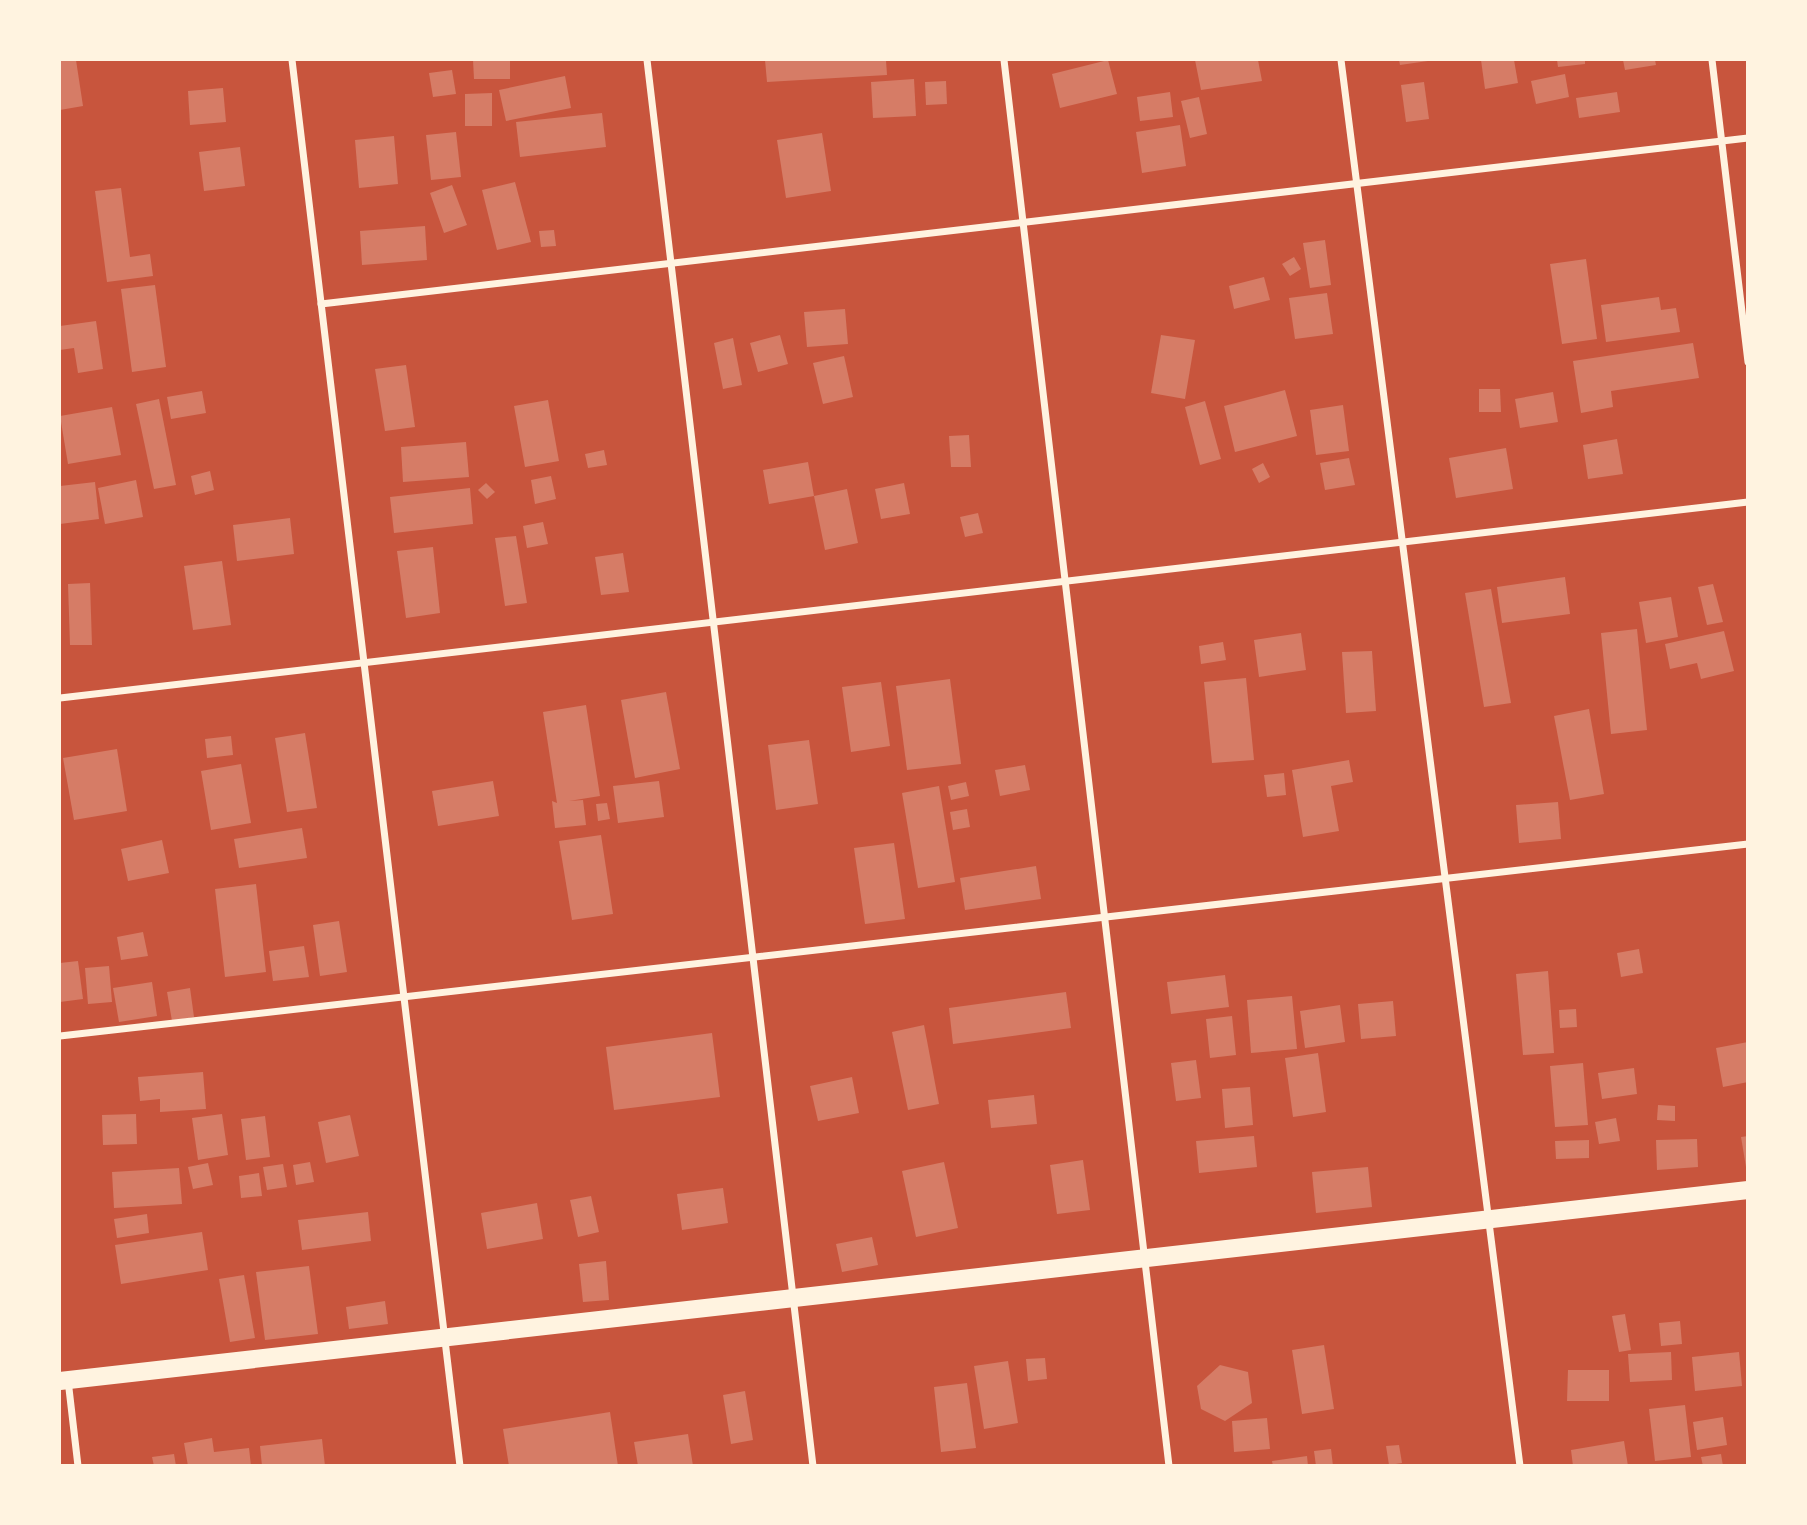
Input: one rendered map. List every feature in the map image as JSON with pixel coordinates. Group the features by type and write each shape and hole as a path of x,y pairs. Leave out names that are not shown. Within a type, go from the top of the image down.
{"main road":[{"path":"64,1380 1748,1190"}],"street":[{"path":"292,60 460,1465"},
{"path":"647,60 813,1465"},
{"path":"1004,60 1169,1465"},
{"path":"1341,60 1520,1465"},
{"path":"1712,60 1748,362"},
{"path":"321,304 1748,138"},
{"path":"60,698 1748,502"},
{"path":"60,1036 1748,844"},
{"path":"64,1380 78,1465"}],"building":[{"path":"60,60 76,60 83,106 60,110"},
{"path":"473,60 510,60 510,79 474,79"},
{"path":"765,60 886,60 887,75 767,82"},
{"path":"1108,60 1117,94 1060,108 1052,74"},
{"path":"1195,60 1258,60 1262,81 1201,90"},
{"path":"1399,60 1428,60 1428,61 1400,65"},
{"path":"1481,60 1514,60 1518,83 1485,89"},
{"path":"1557,60 1585,60 1585,64 1558,67"},
{"path":"1623,60 1655,60 1656,65 1625,70"},
{"path":"452,70 456,94 433,97 429,73"},
{"path":"1565,74 1569,97 1536,104 1531,81"},
{"path":"565,76 571,108 506,121 499,90"},
{"path":"914,79 916,116 873,118 871,82"},
{"path":"946,81 947,104 926,105 925,82"},
{"path":"1424,82 1429,119 1406,122 1401,85"},
{"path":"223,88 226,122 190,125 188,91"},
{"path":"1170,92 1173,117 1140,121 1137,97"},
{"path":"1617,92 1620,112 1579,118 1576,98"},
{"path":"492,93 492,126 465,126 465,94"},
{"path":"1199,97 1207,134 1190,138 1181,101"},
{"path":"602,113 606,147 520,157 516,122"},
{"path":"1180,125 1186,166 1142,173 1136,132"},
{"path":"456,132 461,177 431,180 426,135"},
{"path":"822,133 831,191 786,198 777,140"},
{"path":"394,136 398,184 359,188 355,140"},
{"path":"240,147 245,186 204,191 199,152"},
{"path":"515,182 531,242 497,250 482,190"},
{"path":"452,185 467,225 444,233 430,193"},
{"path":"121,188 130,257 150,254 153,276 107,282 95,191"},
{"path":"425,226 427,260 362,265 360,231"},
{"path":"554,230 556,246 541,247 539,231"},
{"path":"1325,240 1331,285 1310,288 1303,243"},
{"path":"1294,257 1301,269 1290,276 1282,264"},
{"path":"1586,259 1597,339 1562,344 1550,264"},
{"path":"1264,277 1270,300 1234,309 1229,286"},
{"path":"155,285 166,367 132,372 121,289"},
{"path":"1327,293 1333,334 1295,339 1289,298"},
{"path":"1659,297 1661,310 1676,308 1680,332 1606,342 1601,305"},
{"path":"845,309 848,344 807,347 804,312"},
{"path":"96,321 103,369 78,373 74,348 60,350 60,326"},
{"path":"780,335 788,364 758,372 750,343"},
{"path":"1161,335 1195,340 1185,399 1151,393"},
{"path":"733,338 742,385 723,389 714,343"},
{"path":"1693,343 1699,378 1611,391 1613,407 1581,413 1573,361"},
{"path":"844,356 853,397 823,404 813,363"},
{"path":"406,365 415,427 385,431 375,369"},
{"path":"1479,389 1500,389 1501,412 1479,412"},
{"path":"1285,390 1297,436 1235,452 1224,406"},
{"path":"202,391 206,413 171,419 167,397"},
{"path":"1553,392 1558,422 1520,428 1515,399"},
{"path":"159,399 176,485 154,489 136,404"},
{"path":"548,400 559,461 525,467 514,406"},
{"path":"1205,401 1221,459 1200,465 1185,407"},
{"path":"1343,405 1349,451 1316,455 1310,410"},
{"path":"112,407 121,455 68,464 60,416"},
{"path":"969,435 971,467 951,467 949,436"},
{"path":"1617,439 1623,474 1588,479 1583,445"},
{"path":"466,442 469,477 403,482 401,447"},
{"path":"1506,448 1513,489 1456,498 1449,458"},
{"path":"604,450 607,465 588,468 585,454"},
{"path":"1349,458 1355,485 1325,490 1320,463"},
{"path":"808,462 814,496 769,504 763,470"},
{"path":"1263,463 1270,477 1259,483 1252,469"},
{"path":"210,471 214,490 195,495 191,476"},
{"path":"551,476 556,499 535,504 531,480"},
{"path":"136,480 143,517 105,524 98,488"},
{"path":"95,482 99,519 60,524 60,486"},
{"path":"486,483 495,492 487,499 478,490"},
{"path":"904,483 910,514 881,519 875,489"},
{"path":"470,488 473,524 394,533 390,497"},
{"path":"847,489 858,543 825,550 814,496"},
{"path":"978,513 983,533 965,537 960,517"},
{"path":"290,518 294,554 237,561 233,525"},
{"path":"543,522 548,544 527,548 523,526"},
{"path":"516,536 527,603 505,606 495,538"},
{"path":"433,547 440,613 406,618 397,551"},
{"path":"623,553 629,592 601,595 595,557"},
{"path":"222,561 231,625 193,630 184,566"},
{"path":"1565,577 1570,614 1502,623 1497,587"},
{"path":"90,583 92,645 70,645 68,584"},
{"path":"1713,584 1723,622 1707,625 1698,587"},
{"path":"1491,589 1511,703 1484,707 1465,593"},
{"path":"1671,597 1678,637 1646,643 1639,602"},
{"path":"1637,629 1647,730 1611,734 1601,633"},
{"path":"1724,631 1734,671 1701,679 1697,663 1670,669 1665,644"},
{"path":"1301,633 1306,670 1259,677 1254,640"},
{"path":"1223,642 1226,660 1201,664 1199,646"},
{"path":"1372,651 1376,711 1346,713 1342,652"},
{"path":"1246,678 1254,760 1212,763 1204,682"},
{"path":"950,679 961,764 907,770 896,686"},
{"path":"881,682 890,746 851,752 842,687"},
{"path":"666,692 680,769 635,778 621,700"},
{"path":"586,705 600,796 569,801 583,800 586,825 555,828 552,801 557,803 543,712"},
{"path":"1589,709 1604,794 1570,800 1554,716"},
{"path":"305,733 317,808 287,812 275,738"},
{"path":"231,736 233,755 207,758 205,739"},
{"path":"809,740 818,804 776,810 768,745"},
{"path":"117,749 127,811 74,820 63,758"},
{"path":"1349,760 1353,782 1331,786 1339,831 1303,837 1292,770"},
{"path":"241,764 251,823 211,830 201,771"},
{"path":"1025,765 1030,790 1000,796 995,770"},
{"path":"1284,773 1286,795 1267,797 1264,775"},
{"path":"493,781 499,816 438,826 432,791"},
{"path":"659,781 664,817 618,823 613,786"},
{"path":"966,782 969,796 951,800 948,786"},
{"path":"939,786 955,882 918,888 902,793"},
{"path":"1558,802 1561,839 1519,843 1516,805"},
{"path":"607,803 610,819 598,821 596,804"},
{"path":"967,809 970,827 953,830 950,812"},
{"path":"302,828 307,858 239,868 234,839"},
{"path":"601,835 613,914 572,920 559,841"},
{"path":"162,840 169,873 128,881 121,849"},
{"path":"894,843 905,919 865,924 854,848"},
{"path":"1036,866 1041,899 965,910 960,878"},
{"path":"256,884 266,972 225,977 215,889"},
{"path":"339,921 347,972 320,976 313,925"},
{"path":"143,932 148,956 121,960 117,937"},
{"path":"304,946 309,977 273,981 269,951"},
{"path":"1639,949 1643,973 1621,977 1617,953"},
{"path":"78,961 83,999 60,1002 60,963"},
{"path":"109,966 112,1002 88,1004 85,968"},
{"path":"1548,971 1554,1053 1523,1055 1516,974"},
{"path":"1225,975 1229,1007 1171,1014 1167,982"},
{"path":"152,982 157,1016 119,1022 113,988"},
{"path":"190,988 194,1017 172,1021 167,992"},
{"path":"1066,992 1071,1028 953,1044 949,1008"},
{"path":"1292,996 1297,1049 1251,1053 1247,1000"},
{"path":"1393,1001 1396,1036 1361,1039 1358,1004"},
{"path":"1340,1005 1345,1042 1305,1048 1300,1011"},
{"path":"1576,1009 1577,1027 1560,1028 1559,1010"},
{"path":"1232,1016 1236,1055 1210,1058 1206,1019"},
{"path":"924,1025 939,1104 908,1110 892,1032"},
{"path":"712,1033 720,1097 614,1110 606,1047"},
{"path":"1748,1042 1748,1082 1723,1087 1716,1048"},
{"path":"1318,1053 1326,1112 1293,1117 1285,1058"},
{"path":"1196,1060 1201,1098 1176,1101 1171,1063"},
{"path":"1583,1063 1588,1125 1555,1127 1550,1066"},
{"path":"1634,1068 1637,1094 1602,1099 1598,1073"},
{"path":"203,1072 206,1109 160,1112 160,1099 140,1101 138,1077"},
{"path":"852,1077 859,1113 818,1121 810,1086"},
{"path":"1250,1087 1253,1125 1225,1128 1222,1089"},
{"path":"1034,1095 1037,1124 991,1128 988,1100"},
{"path":"1658,1105 1675,1106 1675,1121 1657,1120"},
{"path":"136,1114 137,1144 103,1145 102,1115"},
{"path":"222,1114 228,1155 198,1160 192,1118"},
{"path":"350,1115 359,1156 326,1163 318,1122"},
{"path":"265,1116 270,1157 246,1160 241,1119"},
{"path":"1616,1118 1620,1141 1599,1144 1595,1122"},
{"path":"1254,1136 1257,1167 1199,1173 1196,1141"},
{"path":"1748,1136 1748,1166 1746,1167 1741,1137"},
{"path":"1697,1139 1698,1167 1657,1170 1656,1140"},
{"path":"1589,1140 1589,1158 1556,1159 1555,1141"},
{"path":"1083,1160 1090,1210 1057,1214 1050,1165"},
{"path":"310,1162 314,1182 296,1185 293,1165"},
{"path":"944,1162 958,1228 916,1237 902,1171"},
{"path":"208,1163 213,1185 193,1189 188,1167"},
{"path":"283,1164 287,1187 267,1190 263,1167"},
{"path":"1368,1167 1372,1207 1316,1213 1312,1172"},
{"path":"179,1168 182,1204 114,1208 112,1172"},
{"path":"259,1173 262,1196 241,1198 239,1176"},
{"path":"723,1188 728,1223 682,1230 677,1194"},
{"path":"591,1196 599,1232 578,1237 570,1200"},
{"path":"537,1203 543,1239 487,1249 481,1213"},
{"path":"368,1212 371,1241 302,1250 298,1220"},
{"path":"147,1214 149,1233 117,1238 114,1219"},
{"path":"202,1232 208,1270 121,1284 115,1245"},
{"path":"872,1237 878,1265 842,1272 836,1244"},
{"path":"606,1261 609,1300 583,1302 579,1264"},
{"path":"309,1266 318,1334 265,1340 256,1272"},
{"path":"244,1275 255,1338 230,1342 219,1279"},
{"path":"385,1301 388,1324 349,1329 346,1307"},
{"path":"1625,1314 1631,1350 1619,1352 1612,1316"},
{"path":"1680,1321 1682,1344 1661,1346 1659,1323"},
{"path":"1324,1345 1334,1409 1302,1414 1292,1350"},
{"path":"1671,1352 1672,1380 1630,1382 1628,1354"},
{"path":"1739,1352 1742,1386 1695,1391 1692,1357"},
{"path":"1045,1358 1047,1379 1028,1381 1026,1359"},
{"path":"1008,1361 1018,1423 984,1429 974,1366"},
{"path":"1220,1365 1248,1372 1252,1403 1225,1421 1201,1409 1197,1386"},
{"path":"1568,1370 1609,1370 1609,1401 1567,1401"},
{"path":"967,1383 976,1448 941,1452 934,1387"},
{"path":"745,1391 753,1440 731,1444 723,1395"},
{"path":"1685,1405 1691,1457 1655,1461 1649,1409"},
{"path":"610,1412 618,1466 509,1466 503,1429"},
{"path":"1723,1417 1727,1445 1697,1450 1693,1422"},
{"path":"1267,1418 1270,1449 1234,1452 1232,1421"},
{"path":"688,1434 693,1466 638,1466 634,1442"},
{"path":"212,1438 214,1452 249,1448 251,1466 188,1466 184,1443"},
{"path":"322,1439 325,1466 262,1466 260,1446"},
{"path":"1624,1441 1628,1466 1573,1466 1571,1450"},
{"path":"1399,1445 1402,1463 1389,1465 1386,1446"},
{"path":"1331,1449 1333,1466 1316,1466 1314,1451"},
{"path":"174,1454 176,1466 154,1466 152,1457"},
{"path":"1721,1454 1723,1466 1703,1466 1701,1457"},
{"path":"1307,1456 1308,1466 1273,1466 1272,1461"}]}
